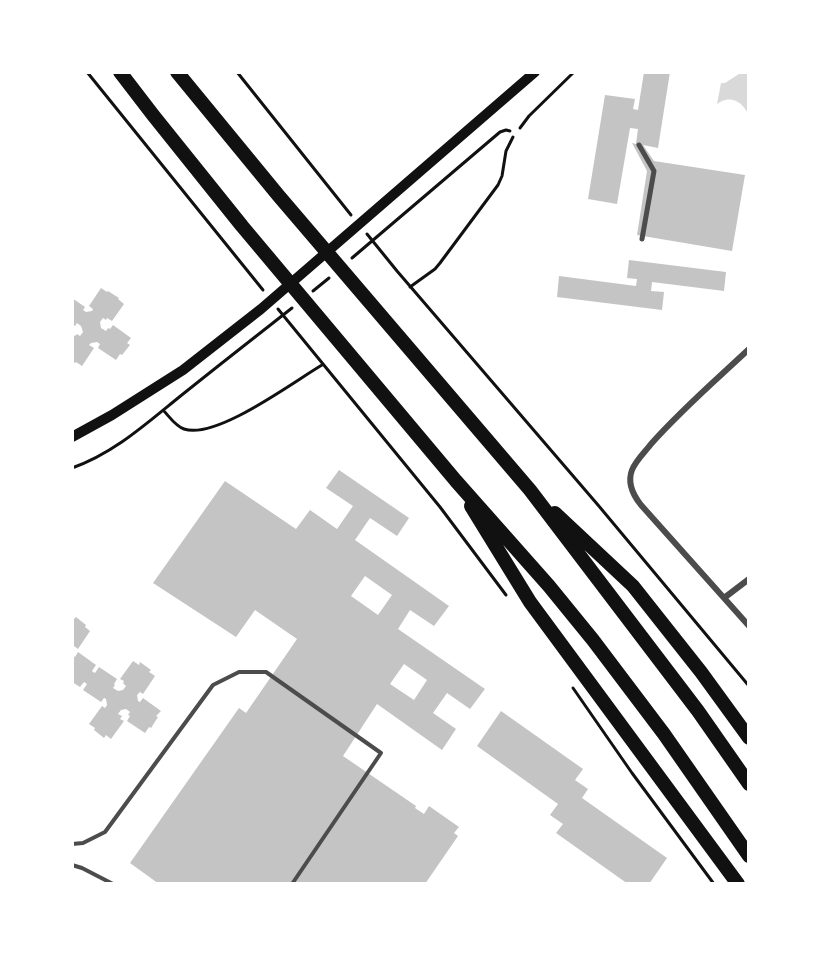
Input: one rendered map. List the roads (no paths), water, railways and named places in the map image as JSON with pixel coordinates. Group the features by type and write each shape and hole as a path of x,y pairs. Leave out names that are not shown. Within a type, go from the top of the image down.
{"highway":[{"path":"120,72 242,226 593,640 664,734 749,856"},
{"path":"177,72 286,204 530,490 698,711 749,784"},
{"path":"456,481 488,537 530,602 738,884"},
{"path":"530,490 633,586 701,672 749,738"}],"main road":[{"path":"72,437 112,415 183,370 261,309 535,72"}],"street":[{"path":"639,145 654,171 642,239"},
{"path":"749,349 662,432 631,471 630,481 634,495 749,626"},
{"path":"724,598 749,579"}],"lane":[{"path":"72,844 82,843 105,832 213,685 239,672 266,672 381,753 292,884"},
{"path":"72,865 113,884"}]}
